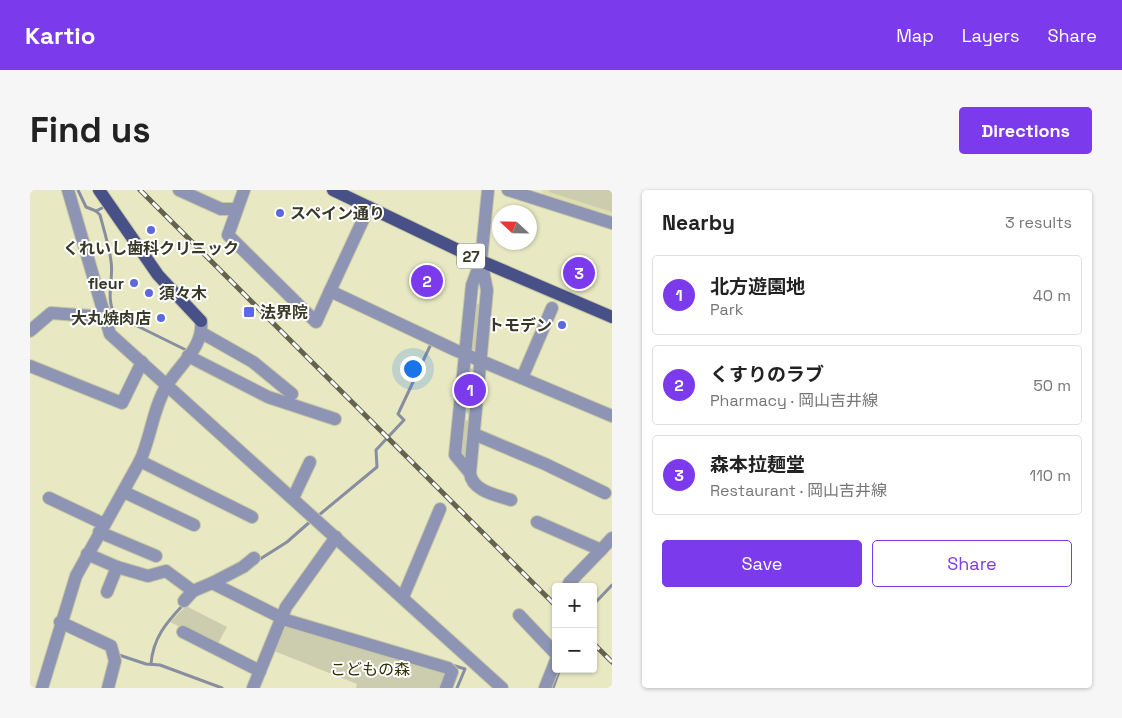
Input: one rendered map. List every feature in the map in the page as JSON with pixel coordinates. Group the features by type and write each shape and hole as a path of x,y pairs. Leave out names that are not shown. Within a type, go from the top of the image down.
{"main road":[{"path":"99,190 158,275 202,327"},
{"name":"27","path":"333,190 482,260 612,317"}],"street":[{"path":"68,190 110,334 502,688"},
{"path":"179,190 221,209 236,209"},
{"path":"244,190 236,209 235,220 228,235 316,322 369,207"},
{"path":"488,190 482,260 488,290 470,474 471,481 476,487 511,500"},
{"path":"508,190 612,223"},
{"path":"470,474 455,455 472,285 482,260"},
{"path":"330,291 464,354 612,416"},
{"path":"522,378 552,308"},
{"path":"30,331 51,313 105,317"},
{"path":"42,688 64,624 76,576 90,555 149,442 158,402 167,385 188,356 202,327 253,362 292,394"},
{"path":"188,356 268,397 335,419"},
{"path":"30,366 122,402 142,362"},
{"path":"458,416 476,417"},
{"path":"474,434 546,464 605,493"},
{"path":"140,461 252,517"},
{"path":"293,498 310,462"},
{"path":"124,492 194,525"},
{"path":"49,498 103,531 156,556"},
{"path":"403,597 440,509"},
{"path":"537,522 601,550"},
{"path":"253,688 283,619 336,537"},
{"path":"571,583 612,538"},
{"path":"90,555 117,567 148,576 166,572 193,591"},
{"path":"184,601 193,591 243,567 254,558"},
{"path":"107,592 117,567"},
{"path":"212,583 283,619 448,668 452,672 446,688"},
{"path":"519,615 552,650"},
{"path":"64,624 111,646 115,661 108,688"},
{"path":"183,632 260,671"},
{"path":"545,688 552,670"}],"shaded area":[{"path":"542,190 612,190 612,219 544,198"}],"green space":[{"path":"549,190 612,190 612,212 549,192"},
{"path":"480,304 477,348 472,350 475,305"},
{"path":"470,368 474,369 471,413 468,414 464,410"},
{"path":"470,421 467,456 464,457 461,454 464,422"},
{"path":"186,606 227,627 217,645 170,622"},
{"name":"こどもの森","path":"288,625 445,671 447,675 442,688 356,688 357,684 274,651 283,630"}],"waterway":[{"path":"78,190 86,207 96,211 102,208"},
{"path":"96,211 100,215 110,255 112,268 110,295 115,315 188,351"},
{"path":"319,515 377,467 376,450 404,420 398,414 431,344"},
{"path":"257,561 287,542 312,520"},
{"path":"597,601 612,585"},
{"path":"151,664 154,646 161,631 183,605"},
{"path":"116,654 146,664 160,665 222,688"},
{"path":"452,665 465,669 457,688"},
{"path":"553,688 559,673"}],"railway":[{"path":"140,190 552,602"},
{"path":"597,647 612,662"}],"place":[{"name":"スペイン通り","path":"280,213"},
{"name":"くれいし歯科クリニック","path":"151,230"},
{"name":"森本拉麺堂","path":"579,273"},
{"name":"くすりのラブ","path":"427,281"},
{"name":"fleur","path":"134,283"},
{"name":"須々木","path":"149,293"},
{"name":"法界院","path":"249,312"},
{"name":"大丸焼肉店","path":"161,318"},
{"name":"トモデン","path":"562,325"},
{"name":"北方遊園地","path":"470,390"}]}
